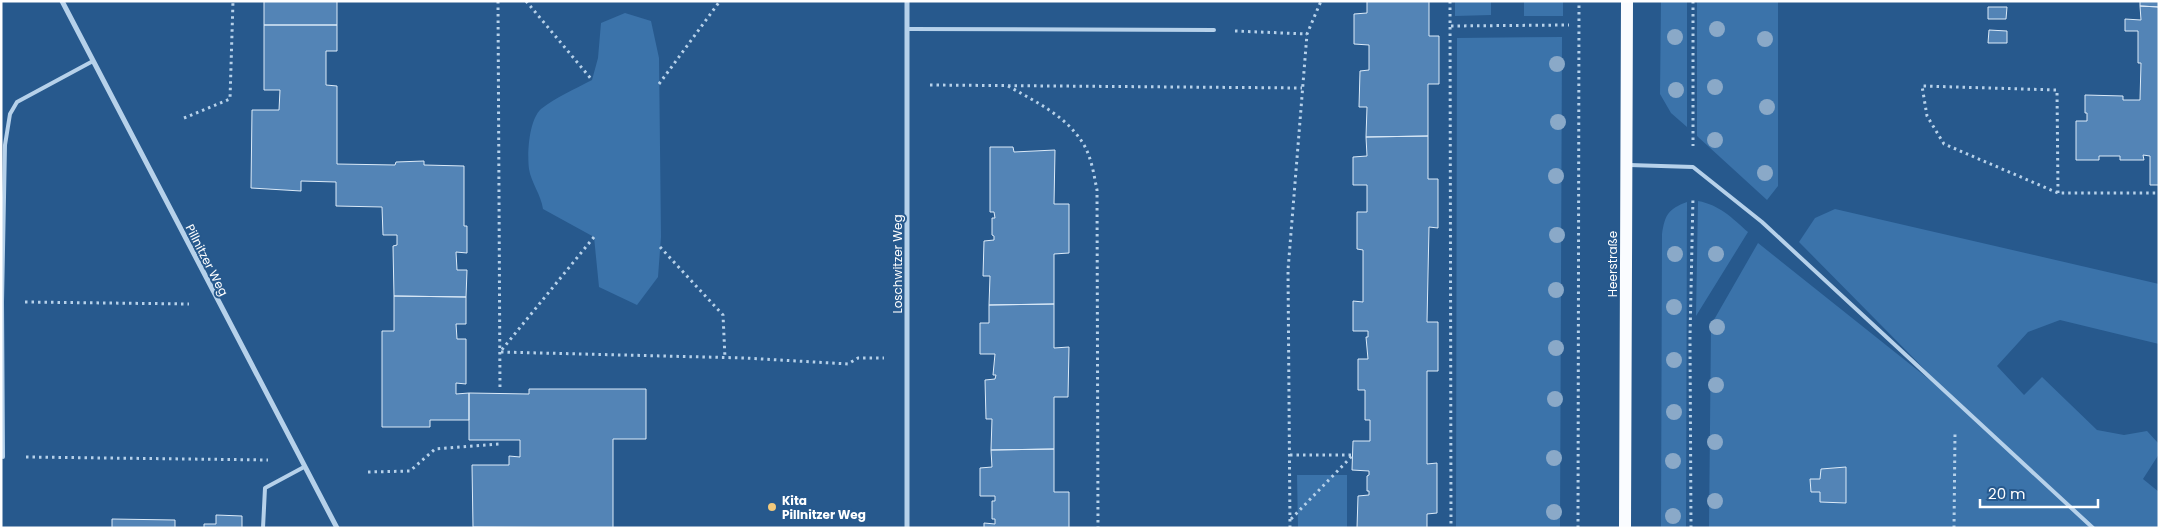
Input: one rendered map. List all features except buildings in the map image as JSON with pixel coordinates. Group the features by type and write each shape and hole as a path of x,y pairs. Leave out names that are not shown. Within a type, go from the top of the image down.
{"main road":[{"name":"Heerstraße","path":"1625,528 1627,1"}],"street":[{"name":"Pillnitzer Weg","path":"62,1 337,528"},
{"name":"Loschwitzer Weg","path":"907,1 907,528"}],"lane":[{"path":"907,29 1214,30"},
{"path":"3,456 2,302 5,145 10,114 17,102 93,61"},
{"path":"1627,165 1693,166 1762,222 2093,528"},
{"path":"263,528 265,488 304,467"}],"path":[{"path":"184,118 230,98 233,1"},
{"path":"498,1 500,391"},
{"path":"526,1 592,80"},
{"path":"659,84 720,1"},
{"path":"1290,528 1288,270 1307,34 1321,1"},
{"path":"1450,1 1451,528"},
{"path":"1578,528 1579,1"},
{"path":"1451,26 1569,25"},
{"path":"1214,30 1307,34"},
{"path":"907,84 1302,88"},
{"path":"1008,86 1052,111 1073,129 1085,146 1092,164 1097,190 1098,528"},
{"path":"2058,193 2058,90 1922,86 1927,116 1944,144 2058,193 2159,193"},
{"path":"500,352 594,236"},
{"path":"660,247 723,314 725,358"},
{"path":"2,302 190,304"},
{"path":"1690,338 1691,528"},
{"path":"500,352 745,358 848,364 858,358 907,358"},
{"path":"1954,528 1955,432 1960,405"},
{"path":"368,472 410,471 435,449 500,444"},
{"path":"1290,455 1353,455 1290,520"},
{"path":"3,456 271,460"}],"shaded area":[{"path":"1455,1 1491,1 1491,15 1455,16"},
{"path":"1524,1 1563,1 1563,16 1524,16"},
{"path":"1661,1 1687,1 1687,127 1671,113 1660,94"},
{"path":"1697,1 1778,1 1778,186 1767,200 1697,136"},
{"path":"625,13 651,21 659,58 661,237 658,277 637,305 599,287 594,237 543,209 530,174 528,162 531,129 537,114 553,101 592,80 598,58 601,23"},
{"path":"1562,37 1560,528 1456,528 1457,38"},
{"path":"1698,201 1719,209 1748,232 1696,316"},
{"path":"1687,202 1686,528 1661,528 1662,234 1666,217 1669,213"},
{"path":"1835,209 2159,284 2159,344 2060,320 2028,332 1997,366 2024,395 2042,377 2097,430 2124,435 2147,431 2159,444 2159,454 2143,479 2159,492 2159,528 1709,528 1711,325 1758,243 1955,400 1799,242 1815,218"},
{"path":"1297,475 1347,475 1347,528 1298,528"}],"place":[{"name":"Kita Pillnitzer Weg","path":"772,507"}]}
